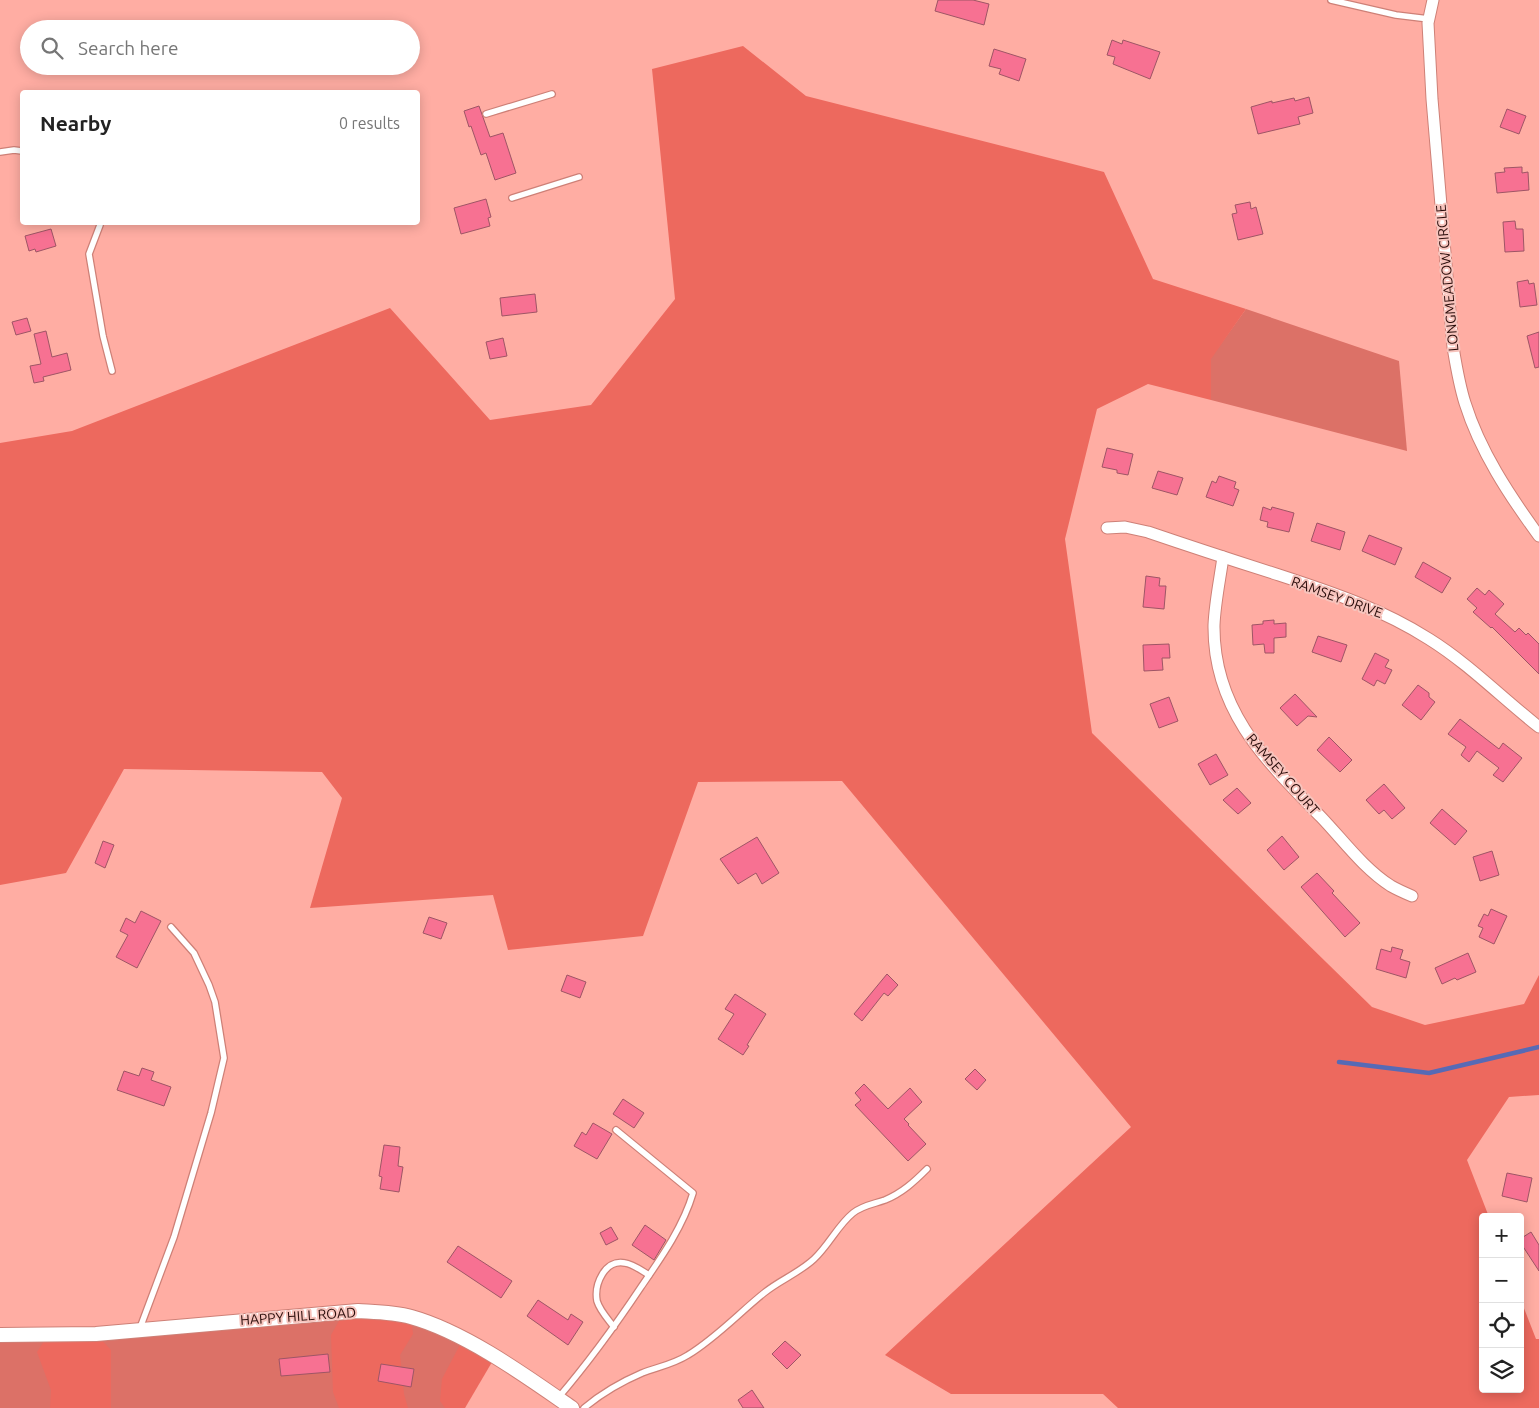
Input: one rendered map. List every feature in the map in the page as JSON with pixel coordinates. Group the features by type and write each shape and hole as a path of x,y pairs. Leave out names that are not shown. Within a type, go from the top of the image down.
{"street":[{"name":"LONGMEADOW CIRCLE","path":"1433,0 1429,19 1432,99 1453,346 1458,378 1476,432 1498,473 1539,536"},
{"name":"RAMSEY DRIVE","path":"1107,528 1125,527 1148,532 1351,599 1391,617 1430,639 1466,666 1539,727"},
{"name":"RAMSEY COURT","path":"1223,557 1215,617 1216,653 1221,678 1230,703 1244,729 1260,753 1372,871 1391,885 1412,896"},
{"name":"HAPPY HILL ROAD","path":"0,1334 96,1334 358,1311 385,1312 411,1317 441,1328 478,1346 572,1408"}],"lane":[{"path":"1332,0 1396,15 1429,19"},
{"path":"486,114 552,94"},
{"path":"0,152 20,151"},
{"path":"512,198 579,177"},
{"path":"100,225 89,254 103,336 112,371"},
{"path":"139,1330 174,1237 224,1058 215,1002 209,985 194,953 171,927"},
{"path":"558,1398 588,1364 650,1275 675,1233 693,1193 616,1130"},
{"path":"584,1408 598,1396 620,1383 687,1356 704,1344 766,1291 801,1270 816,1258 852,1214 861,1207 883,1201 899,1193 927,1169"},
{"path":"614,1327 597,1302 596,1292 604,1271 610,1265 618,1262 628,1263 650,1275"}],"shaded area":[{"path":"743,46 806,96 1104,172 1153,279 1246,309 1211,359 1211,400 1148,384 1097,409 1065,539 1092,733 1372,1007 1425,1025 1524,1004 1539,975 1539,1095 1509,1097 1467,1160 1487,1213 1479,1213 1479,1393 1524,1393 1524,1308 1536,1339 1539,1339 1539,1408 1118,1408 1103,1394 951,1394 885,1355 1131,1127 842,781 698,782 643,936 508,950 493,895 310,908 342,798 322,772 124,769 66,873 0,885 0,443 72,431 390,308 490,420 591,405 675,299 652,69"},
{"path":"1246,309 1399,361 1407,451 1211,400 1210,359"},
{"path":"344,1312 411,1317 413,1334 400,1355 404,1394 408,1408 339,1408 333,1392 331,1335"},
{"path":"375,1312 477,1346 465,1408 0,1408 0,1335"},
{"path":"96,1334 111,1350 111,1408 50,1408 51,1390 37,1352 48,1335"},
{"path":"463,1339 495,1357 465,1408 445,1408 440,1401 442,1379"}],"building":[{"path":"938,0 973,0 989,4 984,25 935,11"},
{"path":"1112,40 1122,44 1123,40 1160,52 1150,79 1113,64 1115,57 1107,55"},
{"path":"994,49 1026,59 1019,81 999,74 1001,69 989,66"},
{"path":"1309,97 1313,113 1298,117 1300,124 1258,134 1251,107 1272,101 1272,103 1294,98 1295,101"},
{"path":"479,106 490,137 503,133 516,173 495,180 486,153 481,155 464,111"},
{"path":"1507,109 1526,116 1519,134 1500,127"},
{"path":"1522,167 1522,173 1528,172 1529,190 1497,193 1495,173 1505,172 1504,168"},
{"path":"486,199 491,217 488,218 490,226 461,234 454,208"},
{"path":"1250,202 1251,209 1256,207 1263,234 1238,240 1232,214 1237,213 1235,205"},
{"path":"1515,221 1516,229 1523,229 1524,251 1505,252 1503,222"},
{"path":"51,229 56,246 36,252 35,249 29,251 25,236"},
{"path":"1528,280 1529,284 1534,283 1537,305 1520,307 1517,282"},
{"path":"535,294 537,312 502,316 500,298"},
{"path":"27,318 31,331 16,335 12,322"},
{"path":"46,331 52,357 67,353 71,370 43,377 44,381 34,383 30,366 41,364 34,334"},
{"path":"1539,332 1539,367 1535,368 1527,336"},
{"path":"503,338 507,356 490,359 486,342"},
{"path":"1107,448 1133,454 1128,475 1117,473 1117,470 1102,467"},
{"path":"1158,471 1183,478 1177,495 1152,488"},
{"path":"1219,476 1236,482 1234,488 1239,490 1233,506 1206,497 1212,481 1216,483"},
{"path":"1263,507 1271,510 1272,507 1294,513 1289,532 1267,527 1268,522 1260,520"},
{"path":"1317,523 1345,532 1340,550 1311,541"},
{"path":"1369,535 1402,548 1395,565 1362,551"},
{"path":"1423,562 1451,578 1442,593 1415,577"},
{"path":"1146,576 1160,578 1159,586 1166,586 1164,609 1143,607"},
{"path":"1477,588 1485,595 1489,590 1504,604 1495,614 1515,632 1519,628 1526,635 1528,633 1539,644 1539,674 1492,627 1473,612 1477,608 1467,599"},
{"path":"1274,620 1274,624 1286,623 1286,637 1274,638 1274,653 1265,653 1264,644 1253,645 1252,625"},
{"path":"1318,636 1347,645 1341,662 1312,652"},
{"path":"1169,644 1170,658 1162,658 1163,670 1144,671 1143,645"},
{"path":"1375,653 1389,660 1385,667 1392,670 1385,684 1377,680 1374,686 1362,679"},
{"path":"1418,685 1429,693 1429,697 1435,702 1421,720 1402,705"},
{"path":"1295,694 1317,717 1308,716 1297,726 1280,708"},
{"path":"1169,697 1178,721 1159,728 1150,704"},
{"path":"1460,719 1499,749 1503,743 1522,758 1503,782 1493,775 1499,768 1477,751 1469,762 1461,755 1466,747 1448,734"},
{"path":"1329,737 1352,760 1340,772 1317,750"},
{"path":"1216,754 1228,775 1210,785 1198,764"},
{"path":"1384,784 1405,808 1392,819 1384,810 1379,814 1366,800"},
{"path":"1237,788 1251,803 1238,814 1223,800"},
{"path":"1442,809 1467,831 1455,845 1430,823"},
{"path":"1282,836 1299,857 1284,870 1267,850"},
{"path":"757,837 779,873 762,884 756,873 738,884 720,859"},
{"path":"103,841 114,845 105,868 95,863"},
{"path":"1492,851 1499,875 1480,881 1473,857"},
{"path":"1317,873 1334,891 1332,893 1360,923 1345,937 1301,887"},
{"path":"1491,909 1507,916 1494,944 1479,937 1483,928 1478,926 1484,914 1488,916"},
{"path":"141,911 161,921 137,968 116,957 128,935 120,931 126,918 135,923"},
{"path":"429,917 447,923 441,939 423,933"},
{"path":"1392,947 1403,950 1400,959 1410,962 1406,978 1376,969 1381,949 1391,952"},
{"path":"1468,953 1476,972 1442,984 1435,968"},
{"path":"887,974 898,985 888,996 884,993 862,1021 854,1014"},
{"path":"567,975 586,982 580,998 561,991"},
{"path":"735,994 766,1014 743,1055 718,1039 734,1014 725,1009"},
{"path":"142,1068 154,1072 151,1080 171,1087 164,1106 117,1090 124,1071 139,1076"},
{"path":"975,1069 986,1080 977,1090 965,1079"},
{"path":"864,1084 888,1109 910,1088 922,1102 904,1119 926,1144 908,1161 855,1105 861,1100 855,1093"},
{"path":"623,1099 644,1113 634,1128 613,1114"},
{"path":"593,1123 612,1134 597,1159 574,1146 582,1132 586,1135"},
{"path":"384,1145 400,1147 398,1166 403,1167 399,1192 380,1189 382,1177 379,1176"},
{"path":"1507,1173 1532,1178 1527,1202 1502,1196"},
{"path":"645,1225 666,1240 654,1260 632,1245"},
{"path":"611,1227 618,1239 606,1245 600,1233"},
{"path":"1531,1232 1539,1245 1539,1271 1524,1248 1524,1236"},
{"path":"458,1246 512,1281 501,1298 447,1262"},
{"path":"538,1300 568,1320 571,1314 583,1322 568,1345 527,1316"},
{"path":"785,1341 801,1355 787,1369 772,1354"},
{"path":"328,1354 330,1372 281,1376 279,1359"},
{"path":"381,1364 414,1369 411,1387 378,1381"},
{"path":"752,1390 764,1408 743,1408 738,1400"}],"waterway":[{"path":"1339,1062 1429,1073 1539,1047"}]}
